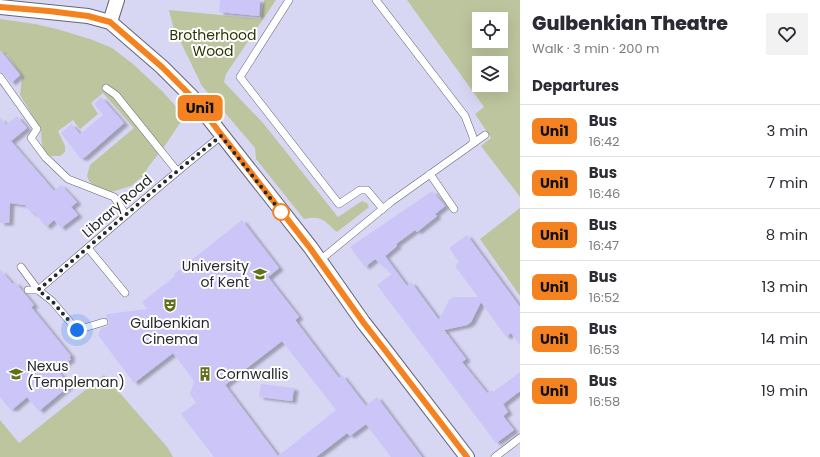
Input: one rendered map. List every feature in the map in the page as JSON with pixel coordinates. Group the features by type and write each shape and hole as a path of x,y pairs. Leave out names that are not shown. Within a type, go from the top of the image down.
{"street":[{"path":"110,22 117,0"},
{"path":"0,7 88,16 110,22 172,76 192,97 319,261 363,322 467,457"}],"lane":[{"path":"289,0 240,77 338,204 360,190 367,190 382,209"},
{"path":"376,0 465,116 473,137 473,143"},
{"path":"0,77 37,129 31,138 45,157 68,179 114,197 126,215"},
{"path":"106,88 116,95 177,171"},
{"path":"319,261 382,209 484,135"},
{"name":"Library Road","path":"38,290 177,171 221,136"},
{"path":"430,174 454,209"},
{"path":"88,248 125,293"},
{"path":"21,267 38,290 52,301 77,330 104,322"},
{"path":"28,290 38,290"},
{"path":"495,457 520,438"}],"shaded area":[{"name":"University of Kent","path":"0,0 461,0 472,25 472,48 492,48 498,56 472,56 472,92 508,92 508,72 520,91 520,457 0,457"}],"green space":[{"name":"Brotherhood Wood","path":"264,0 276,0 226,74 224,82 263,123 338,217 362,201 367,203 369,207 337,232 319,218 304,219 256,159 255,148 202,86 173,26 169,10 261,19"},
{"path":"407,0 520,0 520,197 481,146 491,138 475,114 484,107 473,92 508,92 508,56 472,56 472,90"},
{"path":"0,19 57,29 93,40 112,48 133,64 162,91 181,112 182,120 164,147 148,167 144,175 131,186 111,192 94,186 89,181 87,176 90,165 134,128 103,93 91,103 98,114 80,129 73,120 58,131 65,146 65,152 60,156 51,156 45,152 42,145 41,130 20,95 22,76 7,54 0,58"},
{"path":"520,208 520,296 480,239"},
{"path":"104,375 168,448 173,457 0,457 0,420 19,443"}],"building":[{"path":"220,0 260,0 259,16 219,12"},
{"path":"0,50 20,75 11,83 4,74 0,72"},
{"path":"101,97 124,123 84,158 80,158 61,133 71,124 80,134 103,115 94,104"},
{"path":"17,116 27,128 11,141 54,191 61,185 77,202 71,207 78,215 61,228 54,220 46,227 34,212 32,214 25,205 10,203 9,223 0,223 0,118 6,125"},
{"path":"432,191 445,206 435,214 437,216 417,232 415,230 396,244 397,246 385,256 407,286 411,282 439,320 449,300 454,297 478,297 455,266 459,262 449,248 467,235 520,307 520,345 511,333 506,337 481,302 471,322 467,325 444,330 466,359 462,362 487,393 492,390 493,392 520,372 520,391 503,404 508,412 503,416 514,430 496,443 377,285 392,274 375,259 365,267 350,247"},
{"path":"242,220 279,268 268,277 299,317 295,320 339,378 342,375 366,406 377,397 422,457 391,457 366,424 350,436 347,433 316,457 214,457 181,414 196,403 190,394 194,381 173,353 134,383 98,335 101,328 106,327 109,324 109,320 106,317 107,314 147,309 142,302 175,276 174,274","holes":["282,341 336,410 278,456 225,385"]},
{"path":"0,270 13,284 15,282 34,305 31,307 71,356 69,357 71,359 57,370 70,385 39,411 27,397 13,409 10,409 0,397"},
{"path":"261,384 294,388 292,401 259,397"}],"bus line":[{"name":"Uni1","path":"0,7 88,16 110,22 172,76 192,97 310,248 350,305 467,457"}],"place":[{"name":"University of Kent","path":"260,274"},
{"name":"Gulbenkian Cinema","path":"170,305"},
{"name":"Nexus (Templeman)","path":"16,374"},
{"name":"Cornwallis","path":"205,374"}],"route":[{"path":"77,330 52,301 38,290 177,171 221,136 281,212"}]}
